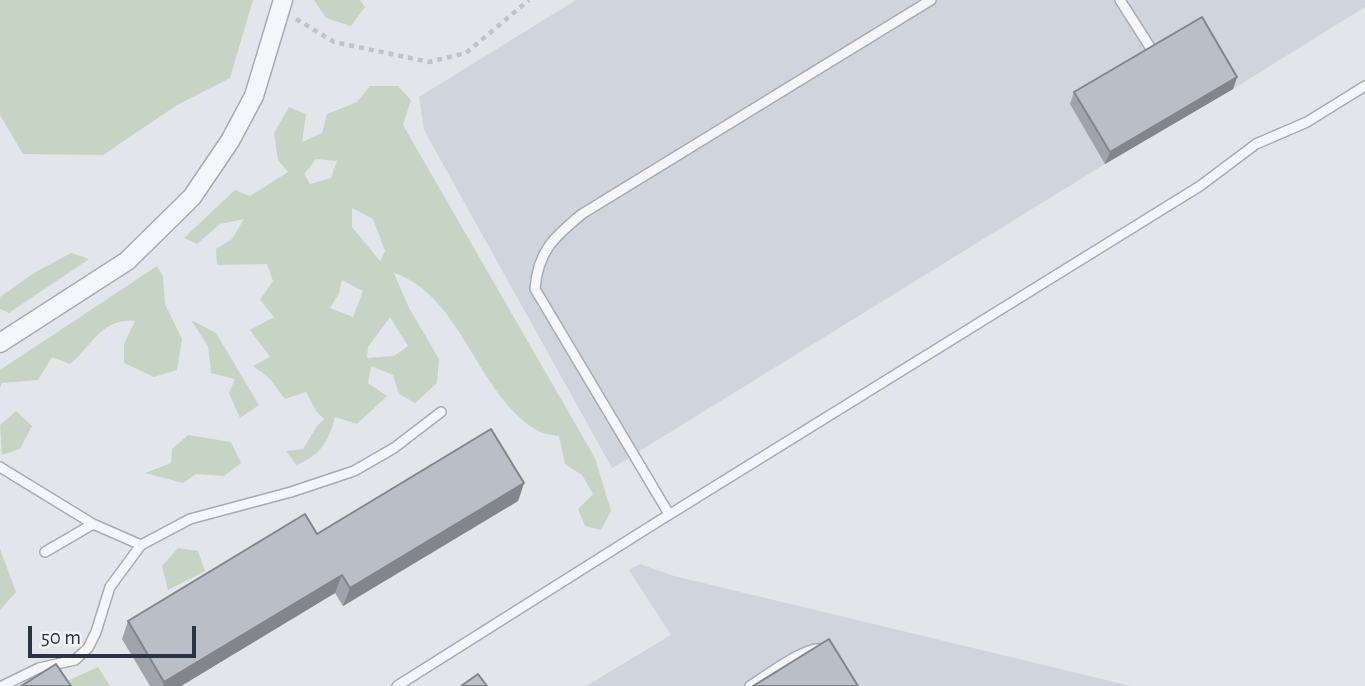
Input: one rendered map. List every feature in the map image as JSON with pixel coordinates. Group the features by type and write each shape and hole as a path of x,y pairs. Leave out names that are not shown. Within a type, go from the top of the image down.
{"street":[{"path":"0,343 127,261 191,197 230,141 254,96 282,5"}],"lane":[{"path":"669,514 536,289 537,268 553,238 582,214 931,0"},
{"path":"1120,0 1150,47"},
{"path":"397,686 669,514 1200,186 1256,144 1307,122 1365,86"},
{"path":"2,686 39,668 75,660 88,648 110,587 141,545 190,519 291,492 354,471 394,448 441,412"},
{"path":"0,467 93,524 141,545"},
{"path":"45,552 93,524"},
{"path":"750,686 817,648 831,651"}],"path":[{"path":"282,5 334,42 429,62 466,53 529,0"}],"shaded area":[{"path":"576,0 1365,0 1365,7 612,468 424,130 419,97"},
{"path":"640,564 674,576 1131,686 586,686 671,635 629,570"}],"green space":[{"path":"0,0 253,0 230,78 177,105 103,155 23,154 0,115"},
{"path":"314,0 360,0 365,7 351,26 326,18"},
{"path":"370,86 398,86 411,100 403,125 595,458 611,511 601,530 585,526 578,509 593,494 582,475 565,464 559,436 538,431 517,415 499,395 437,302 417,285 394,273 409,308 439,359 437,383 415,403 399,394 393,375 371,366 368,383 387,396 357,424 335,417 322,447 304,461 296,465 286,451 303,449 324,419 316,411 306,392 285,399 269,378 253,366 270,357 250,330 274,317 260,300 273,281 267,264 217,265 216,249 232,239 244,219 220,224 197,244 184,238 235,190 250,196 288,172 278,160 274,133 289,107 306,114 302,142 322,133 327,114 357,102","holes":["316,159 337,161 331,178 310,184 304,174","352,208 373,219 385,251 380,261 352,227","342,280 363,291 353,317 330,308 339,293","390,317 408,346 394,356 367,358 368,347"]},
{"path":"71,253 89,259 9,313 0,309 0,297 34,273"},
{"path":"157,266 163,276 165,304 182,339 177,370 154,377 124,363 124,344 135,321 124,321 98,334 70,364 52,357 38,380 2,383 0,388 0,370"},
{"path":"191,320 216,333 259,405 240,418 229,393 235,379 211,373 208,346"},
{"path":"16,411 32,426 20,449 2,455 0,425"},
{"path":"188,435 231,442 241,463 224,476 196,474 183,483 145,473 171,463 172,449"},
{"path":"178,548 198,551 205,571 168,590 162,566"},
{"path":"0,549 16,592 0,610"},
{"path":"98,667 110,686 56,686"}],"building":[{"path":"1202,17 1237,77 1110,152 1074,92"},
{"path":"491,429 524,483 350,588 342,575 164,682 128,621 305,514 317,534"},
{"path":"829,639 858,686 753,686"},
{"path":"56,664 71,686 21,686"},
{"path":"478,674 487,686 461,686"}]}
